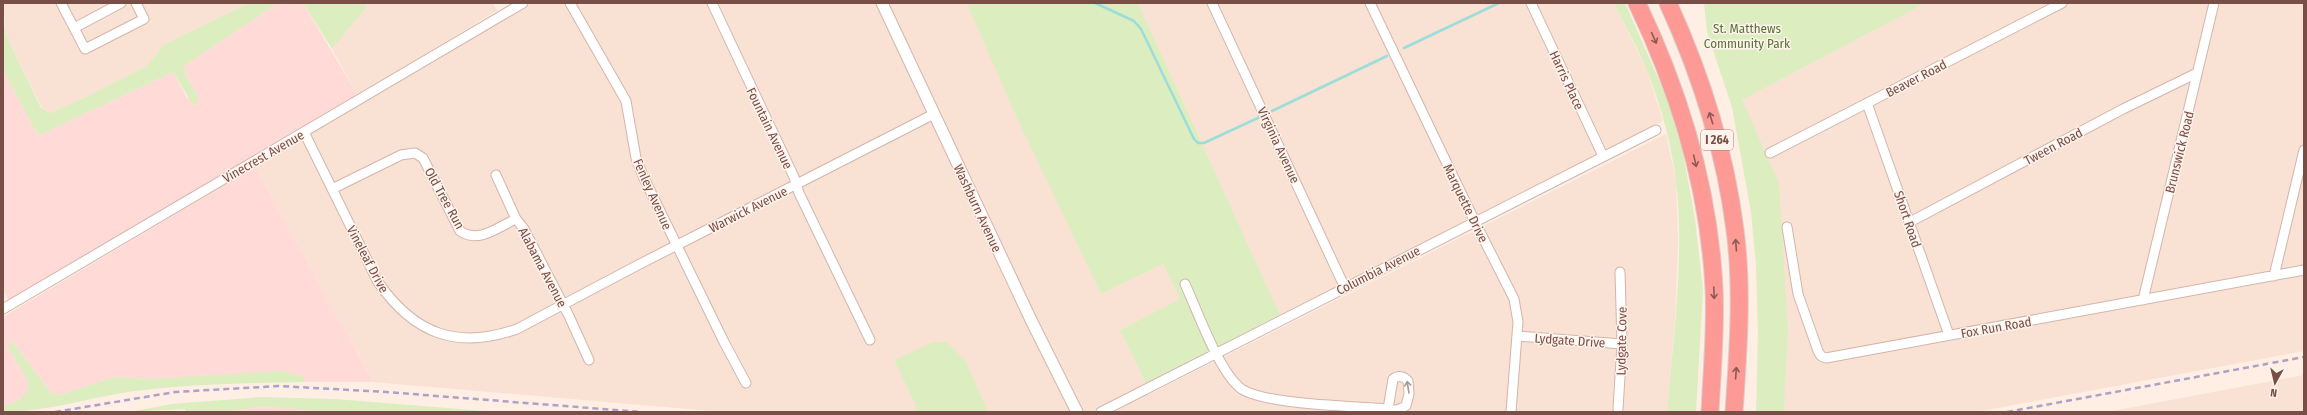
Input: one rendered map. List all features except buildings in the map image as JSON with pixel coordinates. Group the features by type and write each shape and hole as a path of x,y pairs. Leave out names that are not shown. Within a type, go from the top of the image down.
{"highway":[{"name":"I 264","path":"1638,3 1661,54 1681,109 1699,178 1708,223 1715,315 1710,412"},
{"name":"I 264","path":"1668,3 1695,66 1712,120 1725,174 1735,230 1739,337 1734,412"}],"street":[{"path":"61,3 85,49 144,19 136,3"},
{"path":"74,28 121,3"},
{"name":"Vinecrest Avenue","path":"3,309 523,3"},
{"name":"Fenley Avenue","path":"570,3 626,101 639,166 724,342 746,383"},
{"name":"Fountain Avenue","path":"712,3 799,193 870,340"},
{"name":"Washburn Avenue","path":"882,3 1034,327 1077,412"},
{"name":"Virginia Avenue","path":"1212,3 1345,288"},
{"name":"Marquette Drive","path":"1370,3 1475,222 1514,298 1518,314 1511,412"},
{"name":"Harris Place","path":"1531,3 1603,156"},
{"name":"Beaver Road","path":"1770,152 2062,3"},
{"name":"Brunswick Road","path":"2143,300 2214,3"},
{"name":"Tween Road","path":"1910,222 2123,109 2197,73"},
{"name":"Short Road","path":"1867,103 1949,336"},
{"name":"Warwick Avenue","path":"563,306 796,184 934,114"},
{"name":"Columbia Avenue","path":"1101,412 1656,130"},
{"name":"Vineleaf Drive","path":"304,132 378,282 403,314 428,329 452,337 478,339 498,336 517,329 563,306"},
{"path":"2274,276 2304,150"},
{"name":"Old Tree Run","path":"332,189 401,155 415,153 423,158 460,231 471,236 483,236 516,219"},
{"name":"Alabama Avenue","path":"496,175 516,219 524,229 589,360"},
{"name":"Fox Run Road","path":"1787,227 1798,294 1821,356 1826,358 2304,270"},
{"name":"Lydgate Cove","path":"1618,409 1622,344 1620,272"},
{"path":"1185,284 1217,353 1234,382 1251,395 1274,400 1388,409"},
{"name":"Lydgate Drive","path":"1517,336 1622,344"}],"shaded area":[{"path":"3,3 249,3 165,44 147,66 84,98 50,113 42,108 6,35"},
{"path":"278,3 303,3 358,96 9,301 3,290 3,70 38,136 173,72 187,98 199,98 186,76 184,66"},
{"path":"364,3 493,3 497,10 358,96 332,49 366,8"},
{"path":"533,3 969,3 1101,294 1163,264 1180,299 1120,330 1146,384 1148,395 1666,134 1676,182 1678,243 1675,318 1667,412 988,412 966,361 894,360 915,404 916,412 723,412 373,382 255,167"},
{"path":"1138,3 1614,3 1647,71 1663,121 1280,315"},
{"path":"1926,3 2304,3 2304,351 1976,412 1784,412 1788,330 1742,100"},
{"path":"255,167 373,382 305,382 303,376 152,379 114,377 63,394 52,394 12,341 9,347 28,381 27,393 16,402 3,406 3,317"},
{"path":"2304,375 2304,412 2107,412"},
{"path":"266,407 338,411 339,412 218,412"}],"green space":[{"path":"249,3 278,3 184,66 186,76 199,98 194,107 173,72 38,136 3,70 3,15 6,35 41,108 50,113 84,98 147,66 165,44"},
{"path":"303,3 364,3 366,8 332,49"},
{"path":"967,3 1138,3 1280,315 1146,384 1120,330 1180,299 1163,264 1101,294 1012,107"},
{"path":"1614,3 1625,3 1666,96 1683,153 1695,219 1703,290 1696,412 1667,412 1679,267 1676,182 1669,140 1657,98 1640,54"},
{"name":"St. Matthews Community Park","path":"1704,3 1926,3 1742,100 1779,183 1788,331 1784,412 1756,412 1758,334 1756,265 1751,212 1732,107 1707,32"},
{"path":"12,341 52,394 63,394 114,377 152,379 281,371 303,376 305,382 220,384 135,391 36,410 3,412 3,406 16,402 27,392 28,381 8,347"},
{"path":"933,342 947,342 966,361 988,412 916,412 915,404 894,360"},
{"path":"262,397 334,399 498,412 339,412 266,407 218,412 186,412 185,409 129,412 172,404"}],"waterway":[{"path":"1095,3 1134,21 1141,29 1194,139 1198,143 1204,143 1260,117"},
{"path":"1404,48 1499,3"},
{"path":"1272,111 1387,56"}],"railway":[{"path":"2007,412 2304,357"},
{"path":"55,412 175,392 279,386 386,392 641,412"}]}
